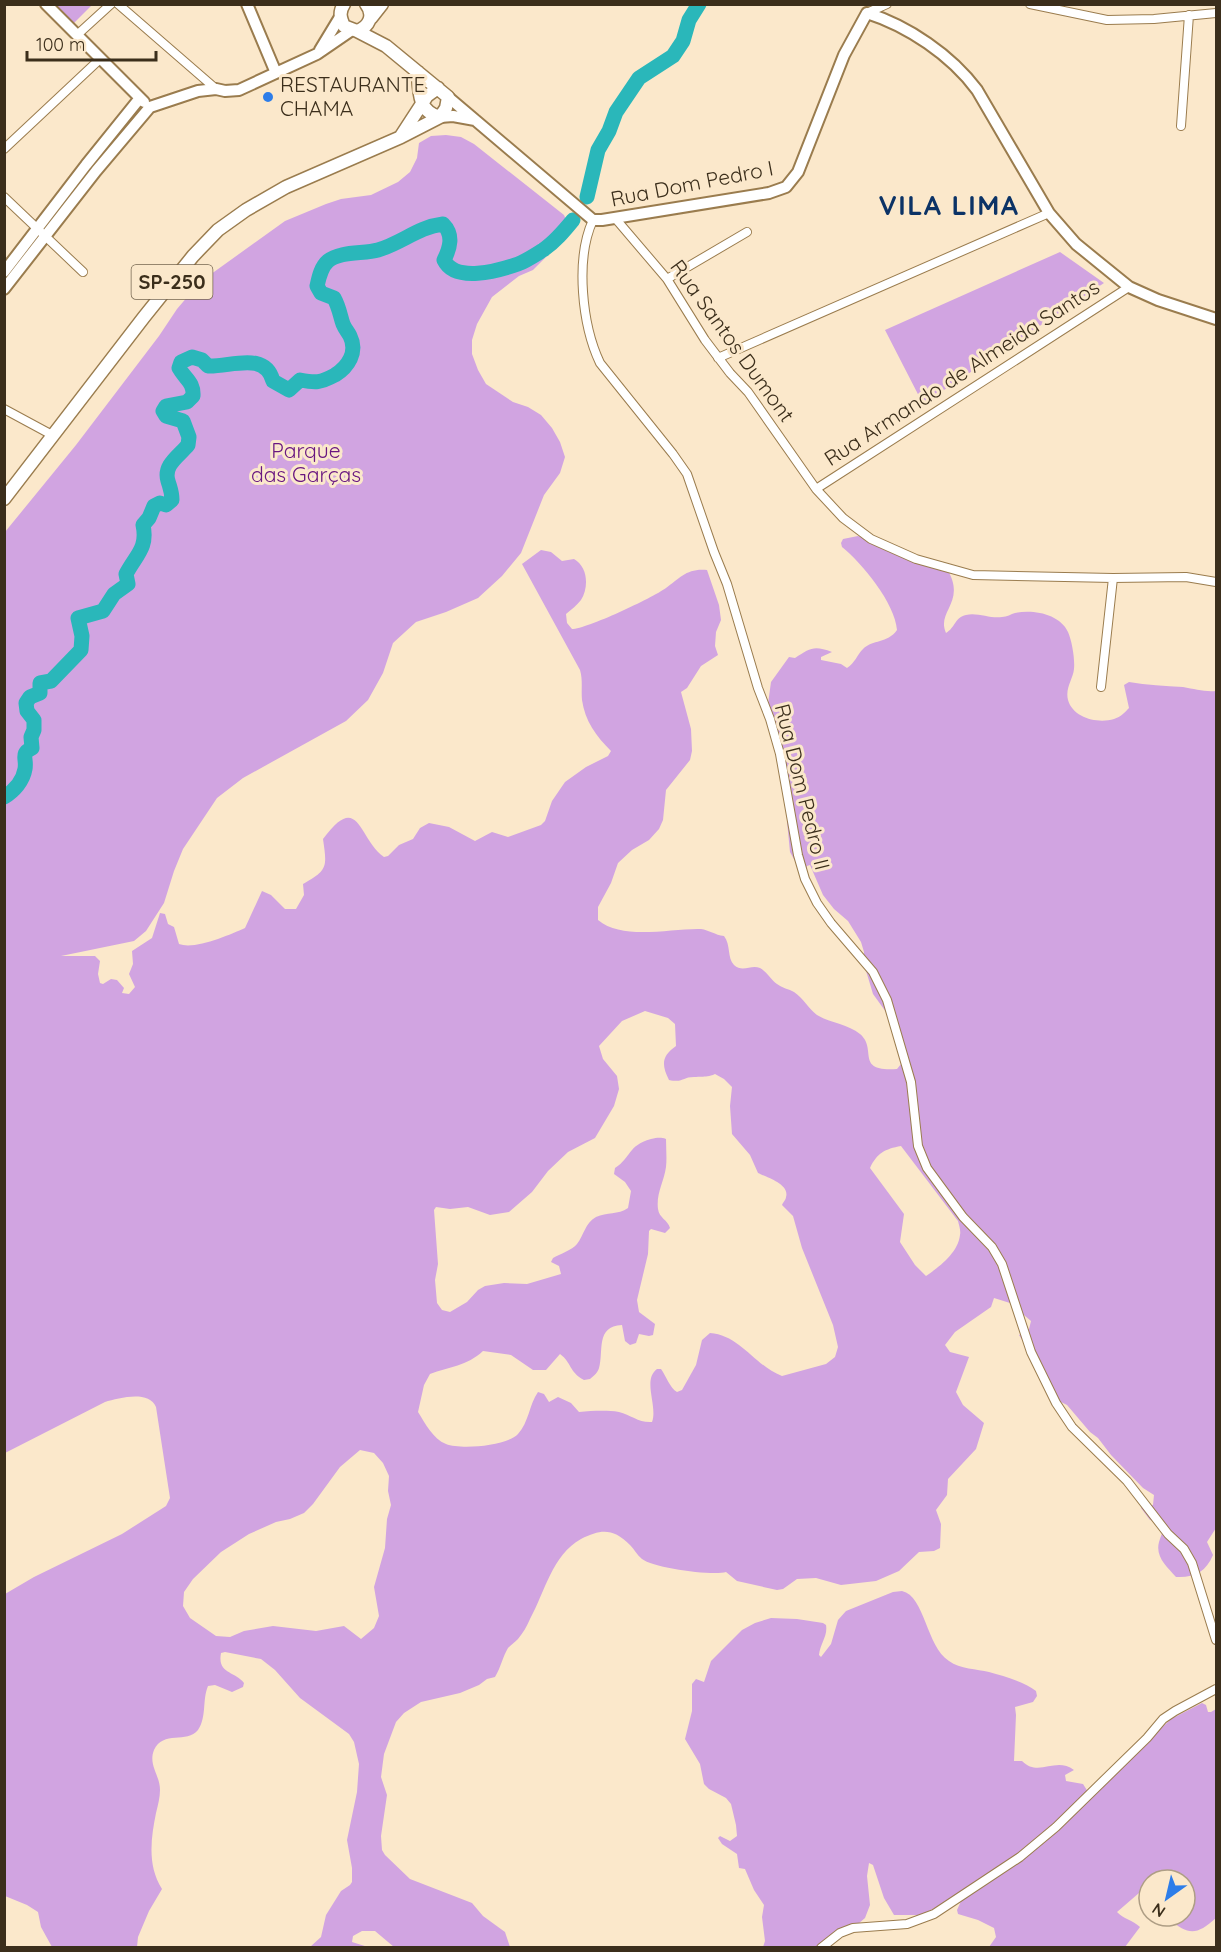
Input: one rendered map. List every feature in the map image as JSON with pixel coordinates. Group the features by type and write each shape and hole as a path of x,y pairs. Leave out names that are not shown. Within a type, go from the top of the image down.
{"main road":[{"path":"344,4 340,17 344,26 386,46 448,96 446,108 440,117 432,115 422,104 418,72"},
{"path":"366,4 370,20 386,46"},
{"path":"354,31 366,26 382,4"},
{"path":"401,136 427,96 438,88"},
{"name":"SP-250","path":"4,499 144,317 193,256 218,230 246,210 286,187 440,117"}],"street":[{"path":"46,4 150,107"},
{"path":"77,35 111,4"},
{"path":"118,4 216,88 225,91 239,90 317,54 354,31"},
{"path":"247,4 276,73"},
{"path":"867,13 887,4"},
{"path":"1030,4 1107,20 1128,21 1216,13"},
{"path":"867,13 884,18 916,37 969,78 1049,213 1076,244 1129,287 1158,300 1216,319"},
{"name":"Rua Dom Pedro I","path":"593,220 769,193 786,187 798,172 844,55 867,13"},
{"path":"1181,126 1189,15"},
{"path":"317,54 340,17"},
{"path":"4,149 100,59"},
{"path":"4,289 96,171 150,107 216,88"},
{"path":"448,96 593,220"},
{"path":"4,272 140,98"},
{"path":"440,117 460,117 478,121"},
{"path":"86,165 96,171"},
{"path":"4,197 83,272"},
{"path":"718,358 1049,213"},
{"name":"Rua Santos Dumont","path":"615,218 666,279 718,358 760,408 816,489 843,518 871,539 916,559 973,575 1186,577 1216,582"},
{"name":"Rua Dom Pedro II","path":"593,220 588,231 583,279 585,312 594,350 600,363 687,474 727,584 758,688 770,719 780,754 798,855 805,879 817,903 831,923 873,972 887,1000 911,1082 918,1146 927,1168 963,1217 992,1247 1002,1264 1031,1352 1056,1403 1072,1427 1127,1481 1168,1534 1184,1549 1192,1563 1216,1640"},
{"path":"666,279 747,232"},
{"name":"Rua Armando de Almeida Santos","path":"816,489 1129,287"},
{"path":"4,409 54,436"},
{"path":"1101,687 1113,578"},
{"path":"821,1947 840,1933 853,1928 907,1924 934,1914 1020,1857 1056,1827 1147,1738 1163,1719 1216,1689"}],"green space":[{"path":"51,5 92,5 72,25"},
{"name":"Parque das Garças","path":"431,136 461,137 474,144 564,215 571,232 533,270 519,276 492,297 477,324 472,340 472,354 486,384 513,402 541,415 552,428 565,457 560,473 544,495 521,553 502,576 478,598 416,622 393,643 383,673 368,700 346,721 243,778 217,798 183,849 164,903 146,931 134,941 61,956 95,956 100,961 98,974 100,983 103,984 111,979 117,980 124,988 122,993 129,994 135,987 129,974 133,964 132,951 152,938 160,913 165,914 168,924 174,927 179,944 194,945 212,941 245,928 262,891 271,895 285,909 296,909 304,895 303,884 317,875 324,867 323,839 344,818 351,818 357,822 375,849 384,857 399,845 413,839 420,828 429,823 449,827 475,841 492,832 508,837 541,825 545,821 552,801 565,782 586,767 608,756 611,751 596,734 589,721 583,708 580,670 522,564 541,550 551,552 562,561 574,559 579,563 586,583 584,595 566,614 567,623 572,629 605,619 659,593 689,572 707,570 719,605 721,620 716,632 715,646 718,655 701,666 687,688 681,692 691,729 690,760 666,790 663,820 659,829 649,840 632,850 618,863 611,883 598,907 598,920 620,930 634,932 701,929 724,936 728,943 730,959 734,965 741,968 760,968 781,987 797,994 817,1015 860,1034 865,1040 871,1063 876,1067 897,1069 901,1064 895,1032 886,1012 873,994 864,964 861,942 848,921 823,895 810,865 807,866 804,877 790,852 787,821 791,793 785,779 767,711 771,682 789,657 795,658 816,648 832,652 821,657 821,660 841,664 847,668 867,646 884,640 897,630 895,619 884,596 868,573 842,547 843,539 858,536 947,569 954,590 945,618 946,633 962,616 970,614 1006,617 1015,613 1030,612 1045,614 1059,621 1068,632 1074,655 1074,669 1068,700 1075,711 1087,718 1101,721 1123,714 1129,708 1124,685 1129,682 1216,691 1216,1528 1207,1542 1213,1555 1207,1566 1199,1573 1176,1577 1160,1557 1158,1547 1165,1523 1150,1520 1141,1508 1143,1505 1153,1505 1154,1495 1143,1488 1067,1405 1061,1402 1019,1335 1029,1329 1031,1321 1010,1303 994,1298 991,1307 955,1332 945,1345 950,1352 969,1357 956,1392 963,1405 984,1423 976,1449 948,1479 947,1495 936,1510 941,1524 940,1548 934,1551 919,1552 899,1571 876,1581 841,1585 816,1578 797,1579 783,1589 777,1590 737,1581 726,1572 697,1572 648,1562 618,1535 607,1532 595,1533 571,1546 556,1564 526,1627 508,1648 495,1677 460,1693 421,1702 404,1713 396,1722 384,1754 381,1777 387,1795 381,1836 382,1850 410,1879 472,1903 483,1916 505,1932 510,1947 394,1947 375,1931 362,1931 353,1936 352,1942 368,1947 310,1947 321,1937 326,1915 341,1891 352,1882 347,1840 357,1792 359,1764 354,1742 349,1734 300,1698 275,1670 261,1659 225,1652 221,1653 220,1660 224,1669 240,1679 244,1683 243,1687 232,1692 215,1685 208,1686 203,1720 198,1730 188,1736 163,1740 154,1750 152,1760 160,1790 153,1832 152,1861 162,1889 149,1911 138,1937 137,1947 52,1947 41,1927 38,1912 5,1896 5,1594 34,1577 122,1534 166,1506 170,1498 156,1407 147,1398 133,1397 105,1402 5,1453 5,532 76,445 177,309 200,282 285,221 341,199 371,195 398,182 410,172 417,158 419,143","holes":["645,1011 668,1018 675,1024 676,1046 668,1053 664,1061 669,1080 678,1081 715,1074 732,1087 730,1106 732,1134 750,1155 758,1173 781,1185 786,1192 782,1205 793,1216 802,1248 833,1325 838,1347 835,1357 826,1364 782,1376 730,1339 710,1333 702,1340 696,1365 682,1390 677,1392 661,1369 657,1369 653,1374 650,1386 652,1422 639,1420 619,1412 579,1412 571,1403 558,1397 549,1402 544,1394 538,1392 524,1424 518,1434 512,1438 484,1446 462,1447 441,1442 433,1435 418,1412 424,1385 430,1374 464,1363 483,1351 511,1355 533,1370 546,1370 560,1354 579,1377 584,1380 590,1379 598,1369 604,1335 613,1326 622,1325 625,1341 630,1345 636,1343 639,1334 653,1335 655,1324 639,1312 637,1300 648,1254 649,1231 651,1229 665,1233 670,1228 658,1209 658,1198 666,1164 666,1139 662,1138 651,1139 638,1145 615,1168 614,1174 625,1182 631,1191 628,1208 620,1212 604,1214 589,1222 575,1246 553,1258 551,1262 559,1266 561,1274 527,1284 504,1283 485,1286 467,1302 450,1312 442,1310 437,1303 435,1280 438,1264 434,1210 436,1207 450,1209 468,1207 490,1215 509,1212 532,1192 548,1171 568,1152 595,1138 614,1106 619,1089 617,1076 603,1059 599,1046 622,1021","901,1146 958,1221 960,1228 958,1242 952,1254 926,1276 915,1265 900,1242 904,1214 870,1168 882,1152","360,1450 374,1453 383,1463 389,1476 388,1491 391,1505 387,1519 385,1548 374,1587 379,1616 374,1628 361,1639 344,1626 316,1631 273,1626 244,1631 230,1637 216,1636 190,1618 183,1606 184,1592 193,1579 221,1552 249,1534 304,1513 340,1467"]},
{"path":"1060,252 1104,283 923,404 885,330"},
{"path":"902,1591 916,1602 935,1644 941,1654 953,1664 1007,1677 1036,1691 1037,1696 1033,1702 1015,1707 1014,1761 1022,1761 1035,1768 1054,1765 1067,1766 1074,1770 1065,1775 1066,1781 1083,1784 1090,1795 1171,1719 1202,1703 1206,1705 1208,1712 1216,1709 1216,1918 1198,1930 1188,1931 1182,1928 1197,1928 1197,1868 1137,1868 1137,1895 1117,1912 1139,1928 1125,1947 989,1947 996,1937 994,1928 958,1914 957,1910 962,1899 950,1900 921,1915 894,1915 884,1898 873,1865 869,1863 867,1876 870,1905 865,1918 858,1924 818,1947 763,1947 765,1941 762,1917 764,1905 754,1890 745,1869 739,1868 737,1854 722,1844 718,1838 720,1836 730,1841 737,1836 731,1804 726,1798 704,1784 700,1764 685,1739 692,1711 692,1684 696,1679 704,1682 711,1661 742,1630 755,1623 771,1618 823,1623 826,1629 819,1655 821,1657 831,1644 838,1620 846,1611 893,1592"}],"waterway":[{"path":"587,197 598,150 609,131 616,112 639,78 673,56 683,41 689,20 699,4"},
{"path":"4,797 20,782 25,769 25,754 32,748 34,720 27,711 26,703 30,697 40,693 40,683 51,681 81,650 82,636 78,618 103,611 114,594 128,584 126,574 144,540 143,525 154,506 160,503 166,505 172,500 168,470 188,445 189,437 183,421 166,416 163,411 166,406 187,402 193,396 191,384 179,368 181,362 192,357 202,360 208,366 255,363 263,366 273,381 289,390 300,380 314,382 325,380 344,368 353,348 334,298 321,293 317,286 322,269 328,261 345,254 378,250 426,228 443,224 450,237 444,260 450,267 467,273 489,272 518,264 534,256 563,232 573,220"}],"place":[{"name":"RESTAURANTE CHAMA","path":"268,97"}],"district":[{"name":"VILA LIMA","path":"949,206"}]}
